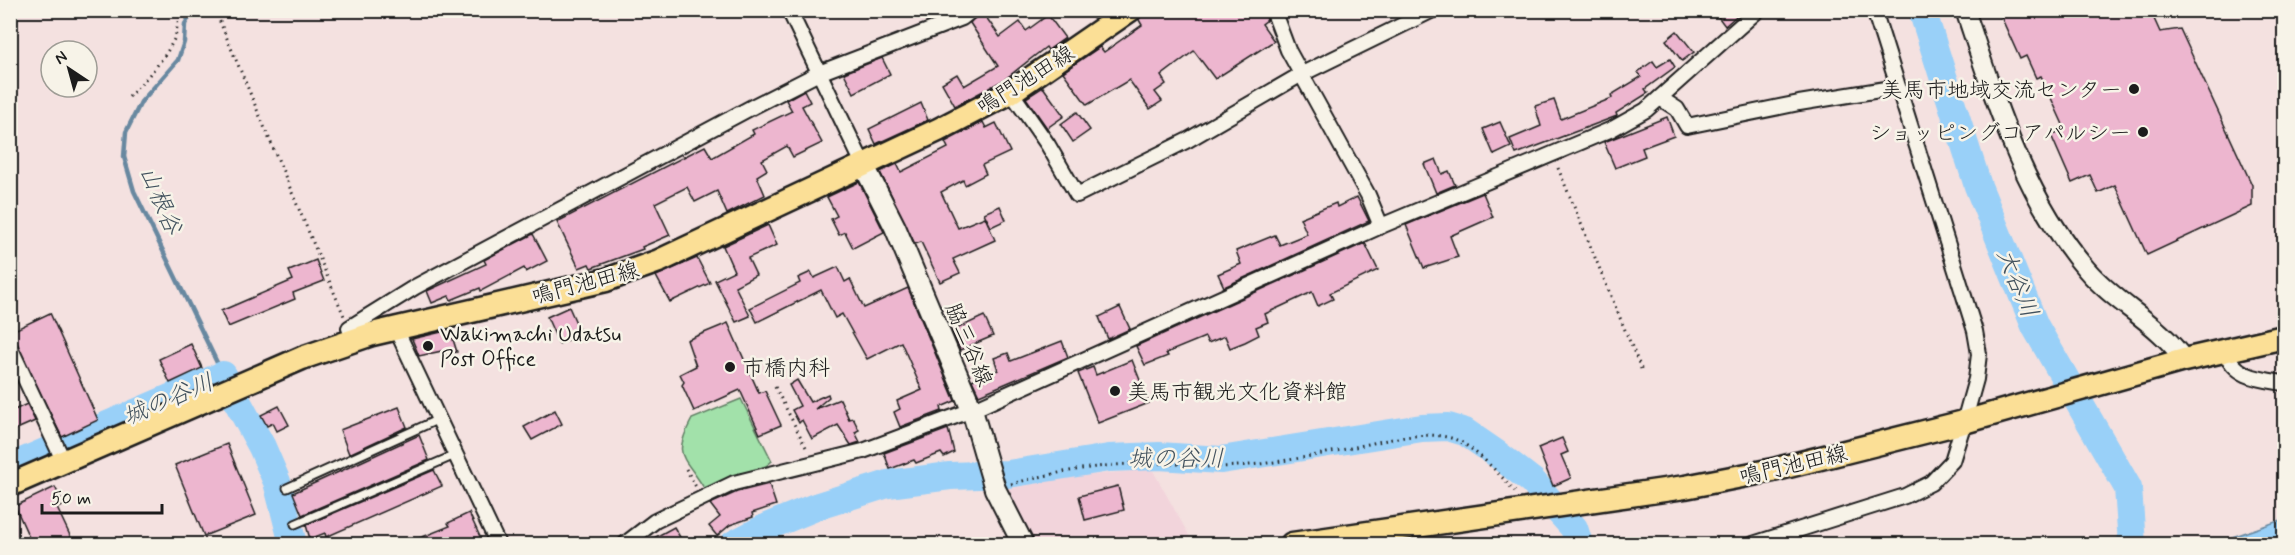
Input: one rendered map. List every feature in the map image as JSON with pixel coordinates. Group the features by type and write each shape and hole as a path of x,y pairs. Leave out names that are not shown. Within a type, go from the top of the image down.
{"main road":[{"name":"鳴門池田線","path":"10,485 352,334 395,327 616,276 658,261 864,166 1011,92 1130,10"},
{"name":"脇三谷線","path":"864,166 896,227 972,410 995,489 1023,544"},
{"name":"鳴門池田線","path":"1292,544 1534,507 1685,487 1773,470 2184,360 2284,337"}],"street":[{"path":"789,10 864,166"},
{"path":"352,334 415,287 819,74 962,18 972,10"},
{"path":"1273,10 1300,75 1368,195 1381,226"},
{"path":"1011,92 1048,145 1077,195 1188,140 1300,75 1433,10"},
{"path":"625,544 655,521 734,483 863,451 972,410 1381,226 1612,129 1646,110 1758,10"},
{"path":"1753,544 1905,496 1931,483 1952,461 1974,418 1979,354 1975,331 1874,10"},
{"path":"1965,10 2016,150 2049,220 2089,273 2173,344 2184,360"},
{"path":"1660,98 1677,109 1687,126 1799,103 1898,87"},
{"path":"395,327 498,544"},
{"path":"10,347 64,462"},
{"path":"2224,350 2229,363 2237,370 2284,383"}],"lane":[{"path":"287,488 439,419"},
{"path":"295,524 455,455"}],"path":[{"path":"129,97 167,53 175,38 177,19 182,10"},
{"path":"215,10 352,334"},
{"path":"1552,155 1642,371"},
{"path":"775,387 814,463"},
{"path":"995,489 1071,471 1103,467 1174,464 1210,467 1249,464 1302,458 1401,438 1439,436 1456,439 1503,476 1534,507"},
{"path":"686,469 699,498"}],"shaded area":[{"path":"1152,469 1191,539 1171,544 1031,544 1001,490 1069,477"}],"green space":[{"path":"741,399 772,461 766,466 704,488 681,449 686,431 692,419"}],"water":[{"path":"2284,519 2284,544 2212,544"}],"building":[{"path":"981,10 1000,37 1020,22 1026,31 1048,15 1065,38 1048,50 1046,47 1004,80 955,106 942,83 957,74 964,86 998,66 970,23"},
{"path":"1143,10 1264,10 1267,20 1262,24 1274,41 1215,79 1194,51 1161,76 1166,84 1155,92 1162,101 1150,109 1129,80 1087,105 1063,72 1100,47 1104,52 1142,25 1139,20"},
{"path":"1713,10 1743,10 1725,26"},
{"name":"ショッピングコアパルシー","path":"1998,10 2150,10 2160,32 2180,29 2252,185 2252,206 2147,255 2115,185 2098,193 2090,175 2072,183 2051,135 2065,129 2041,76 2036,78 2026,56 2020,59"},
{"path":"1677,31 1694,52 1682,61 1666,40"},
{"path":"882,58 890,74 854,93 844,73"},
{"path":"1670,59 1675,67 1645,89 1648,93 1616,113 1617,116 1516,154 1510,139 1541,126 1535,106 1554,100 1561,119 1612,98 1611,95 1641,77 1638,72 1653,61 1657,67"},
{"path":"1043,87 1064,116 1047,128 1026,98"},
{"path":"804,90 810,102 802,106 822,143 793,157 787,146 762,160 767,170 757,176 765,195 727,214 717,191 695,202 687,187 655,203 670,235 642,247 643,249 591,268 589,264 579,268 557,222 705,146 712,158 754,134 752,130 792,111 786,100"},
{"path":"921,103 928,120 876,144 869,129"},
{"path":"1077,112 1090,130 1073,142 1061,124"},
{"path":"1667,117 1674,136 1642,148 1645,156 1615,168 1604,142"},
{"path":"983,122 986,128 996,123 1010,152 982,165 986,174 965,185 963,180 941,192 958,228 985,217 995,240 953,259 960,273 940,282 921,242 915,244 880,172 897,164 901,172 948,148 945,142"},
{"path":"1500,122 1511,147 1494,155 1483,129"},
{"path":"1436,159 1442,174 1449,171 1455,185 1436,193 1424,164"},
{"path":"859,182 884,232 853,248 845,232 839,235 831,219 837,216 827,197"},
{"path":"1483,193 1493,217 1450,236 1458,257 1424,268 1406,225"},
{"path":"1357,197 1369,221 1224,287 1218,274 1241,264 1236,251 1275,235 1280,245 1307,234 1300,218 1336,203 1337,207"},
{"path":"1000,206 1006,220 991,227 984,213"},
{"path":"768,225 777,245 748,258 756,275 735,286 750,316 736,322 715,280 734,271 723,246"},
{"path":"533,234 547,261 526,272 524,268 481,291 480,288 451,300 449,296 432,303 427,291 486,264 484,260"},
{"path":"1365,243 1378,270 1330,293 1333,299 1318,306 1312,292 1265,314 1268,322 1256,327 1259,335 1245,342 1230,348 1225,336 1208,343 1205,337 1166,353 1168,356 1145,365 1136,346"},
{"path":"697,258 710,283 670,302 656,276"},
{"path":"316,260 324,281 293,293 295,299 228,327 221,311 293,280 289,271"},
{"path":"838,267 845,282 850,279 864,308 908,288 955,401 941,407 942,411 900,427 894,412 900,409 897,401 922,390 901,342 867,359 842,314 835,318 821,290 757,322 750,308 800,283 798,278 811,272 814,278"},
{"path":"569,307 581,334 559,344 547,317"},
{"path":"1120,307 1130,329 1108,339 1099,317"},
{"path":"50,313 98,420 62,437 10,332"},
{"path":"984,316 993,336 960,350 952,331"},
{"name":"市橋内科","path":"728,323 759,393 765,391 781,425 760,434 740,390 694,411 682,385 684,382 680,374 696,366 687,340"},
{"path":"450,330 457,352 443,355 442,351 419,356 412,339"},
{"path":"1062,341 1068,357 979,395 972,380 998,370 994,358 1008,353 1011,361"},
{"path":"191,344 202,368 170,383 159,359"},
{"name":"美馬市観光文化資料館","path":"1132,360 1149,403 1098,423 1078,373 1093,367 1096,375"},
{"path":"797,380 810,402 828,394 829,397 815,409 840,399 849,419 853,418 859,430 855,432 860,442 851,445 838,425 812,439 802,420 799,423 792,410 800,406 789,385"},
{"path":"27,404 35,421 10,432 10,412"},
{"path":"279,406 289,425 277,431 273,423 267,426 261,415"},
{"path":"399,407 407,427 349,454 340,430"},
{"path":"555,410 562,424 532,440 524,427"},
{"path":"948,429 954,452 944,457 941,453 916,463 914,460 890,469 884,453"},
{"path":"419,435 429,460 302,515 293,493"},
{"path":"1562,438 1568,452 1561,455 1571,478 1553,486 1538,448"},
{"path":"227,444 256,515 204,536 175,465"},
{"path":"434,470 442,486 326,537 325,533 310,539 306,525"},
{"path":"769,484 776,505 752,513 753,517 730,525 717,536 709,526 720,517 710,504 737,492"},
{"path":"1118,486 1124,510 1085,520 1079,496"},
{"path":"55,487 64,505 57,508 74,544 32,544 15,506"},
{"path":"469,513 482,541 475,544 405,544 450,526 448,523"},
{"path":"674,527 684,544 643,544"}],"waterway":[{"name":"山根谷","path":"194,10 185,24 184,42 178,60 141,102 126,132 124,157 134,191 223,375"},
{"name":"大谷川","path":"1922,10 1978,186 2035,326 2128,488 2132,544"},
{"name":"城の谷川","path":"10,467 223,375 262,447 277,482 293,544"},
{"name":"城の谷川","path":"734,544 769,526 818,506 888,484 950,476 1008,474 1109,458 1159,456 1221,460 1422,428 1448,427 1465,432 1532,481 1574,528 1579,544"}],"place":[{"name":"美馬市地域交流センター","path":"2134,89"},
{"name":"ショッピングコアパルシー","path":"2143,132"},
{"name":"Wakimachi Udatsu Post Office","path":"428,346"},
{"name":"市橋内科","path":"730,367"},
{"name":"美馬市観光文化資料館","path":"1115,391"}]}
